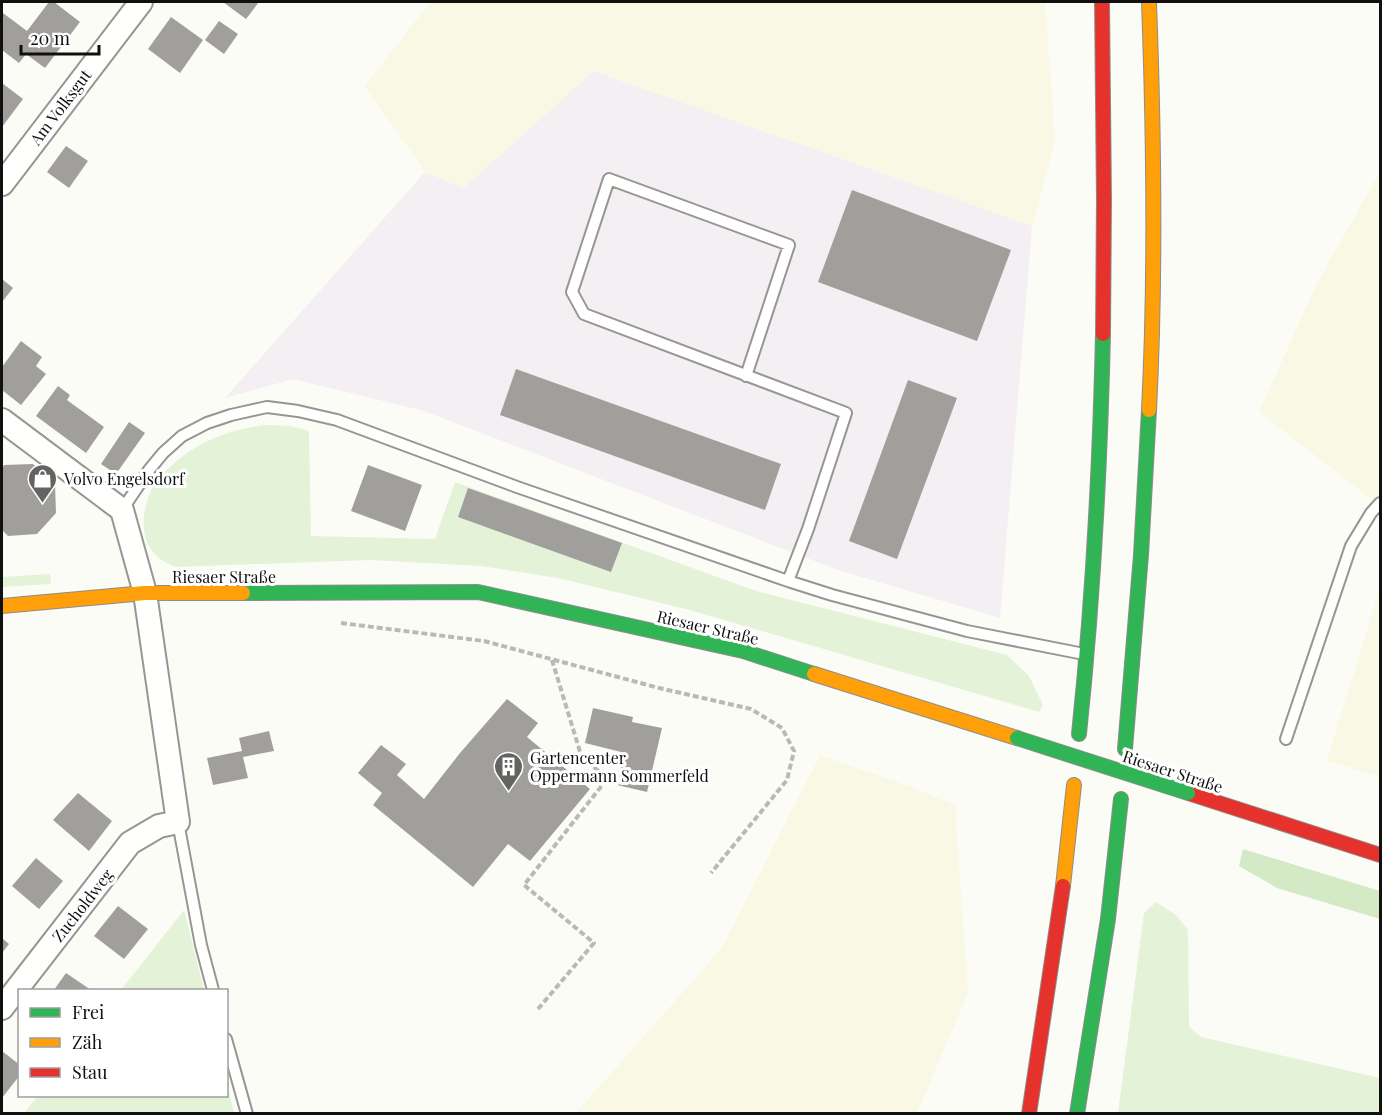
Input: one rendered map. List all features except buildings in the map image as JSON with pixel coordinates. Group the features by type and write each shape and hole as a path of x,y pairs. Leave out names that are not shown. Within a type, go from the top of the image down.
{"main road":[{"path":"1079,734 1096,532 1103,359 1105,228 1102,2"},
{"path":"1125,749 1143,526 1150,374 1153,105 1149,2"},
{"name":"Riesaer Straße","path":"2,606 145,593 478,592 744,651 1380,855"},
{"path":"1029,1113 1061,905 1074,785"},
{"path":"1077,1113 1108,919 1120,799"}],"street":[{"name":"Am Volksgut","path":"2,184 141,2"},
{"path":"2,420 122,510 145,593 178,822"},
{"name":"Zucholdweg","path":"2,1008 130,843 159,825 178,822"}],"lane":[{"path":"746,376 789,244 609,179 572,292 584,314 746,376 846,413 808,529 788,581"},
{"path":"122,510 148,470 182,436 207,423 267,407 298,411 337,420 517,487 832,596 967,631 1087,654"},
{"path":"1286,739 1351,546 1371,513 1380,503"},
{"path":"178,822 201,945 213,989"},
{"path":"228,1046 247,1113"}],"path":[{"path":"484,641 658,688 751,709 782,728 794,751 787,780 711,873"},
{"path":"538,1009 594,943 524,885 607,779 581,755 552,660"}],"shaded area":[{"path":"594,71 1032,226 1000,618 838,570 424,411 293,379 225,398 425,172 463,188"}],"green space":[{"path":"430,2 1045,2 1055,141 1032,226 594,71 463,188 425,172 365,86"},
{"path":"1380,172 1380,506 1259,412 1318,281"},
{"path":"264,425 291,426 309,431 311,536 435,539 455,482 756,591 1007,655 1029,676 1043,705 1039,712 690,610 558,578 481,566 370,560 175,567 161,559 152,550 144,532 147,500 156,482 176,461 208,441"},
{"path":"50,574 51,584 2,587 2,577"},
{"path":"1380,588 1380,777 1327,760"},
{"path":"820,755 955,805 968,993 917,1113 576,1113 722,948"},
{"path":"1243,849 1380,891 1380,919 1277,888 1239,866"},
{"path":"1156,902 1176,915 1188,930 1189,1027 1201,1037 1380,1078 1380,1113 1118,1113 1144,913"},
{"path":"184,910 204,989 122,989"},
{"path":"228,1087 234,1113 24,1113 37,1097 228,1097"}],"traffic: fast":[{"path":"1079,734 1095,534 1103,334"},
{"path":"1125,749 1141,555 1149,410"},
{"path":"243,593 478,592 743,651 814,674"},
{"path":"1017,738 1188,793"},
{"path":"1077,1114 1108,919 1121,799"}],"traffic: slow":[{"path":"1149,2 1154,206 1149,410"},
{"path":"2,606 145,593 243,593"},
{"path":"814,674 1017,738"},
{"path":"1063,886 1074,785"}],"traffic: jam":[{"path":"1102,2 1103,334"},
{"path":"1188,793 1380,855"},
{"path":"1029,1114 1063,886"}],"place":[{"name":"Volvo Engelsdorf","path":"43,504"},
{"name":"Gartencenter Oppermann Sommerfeld","path":"509,792"}]}
